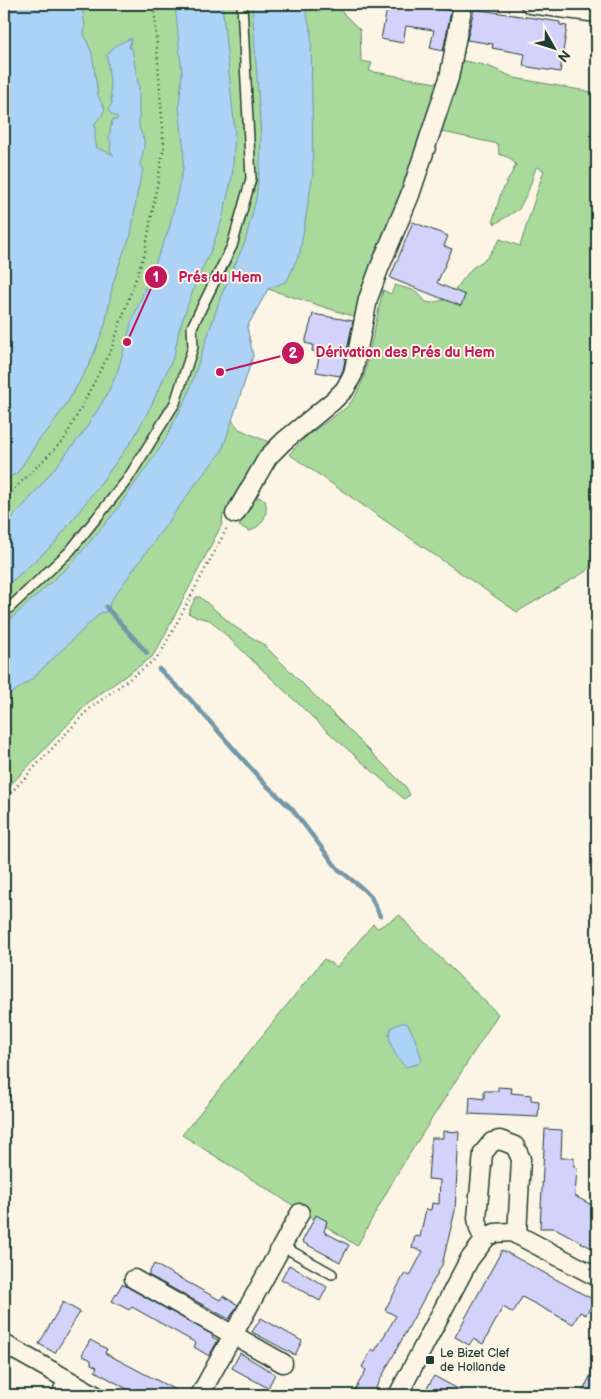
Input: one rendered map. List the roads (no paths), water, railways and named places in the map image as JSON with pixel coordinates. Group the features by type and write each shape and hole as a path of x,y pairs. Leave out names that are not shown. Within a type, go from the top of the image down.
{"street":[{"path":"235,514 268,457 284,441 333,401 345,389 353,374 368,299 410,195 449,78 463,4"},
{"path":"530,4 597,13"},
{"path":"484,1240 479,1229 478,1218 483,1152 492,1142 500,1140 515,1146 521,1159 517,1235"},
{"path":"200,1395 300,1213"},
{"path":"398,1395 469,1260 487,1236 495,1233 512,1232 597,1277"},
{"path":"134,1279 283,1364"},
{"path":"4,1344 64,1388 95,1395"}],"lane":[{"path":"4,613 70,551 127,480 176,403 193,347 192,327 232,246 251,179 242,4"},
{"path":"282,1246 332,1274"}],"water":[{"path":"4,4 82,4 84,34 92,53 98,96 105,109 95,123 95,141 97,148 114,155 110,151 111,143 109,138 112,120 117,120 117,117 112,115 108,109 112,104 107,55 116,45 132,38 129,47 132,49 139,88 139,127 144,140 144,148 140,165 143,169 131,235 113,283 105,325 90,363 69,400 49,429 40,438 18,472 4,481"},
{"path":"175,4 222,4 235,133 232,177 222,220 196,282 179,330 174,356 151,406 133,439 54,544 4,588 4,526 28,501 83,433 105,398 117,373 132,321 169,229 183,168 184,151 179,107 182,74"},
{"path":"252,4 304,4 311,31 313,173 300,252 287,281 268,289 247,327 253,356 222,451 110,602 109,611 100,613 32,679 4,699 4,625 72,563 115,512 162,445 187,397 221,296 245,242 256,199 261,136"},
{"path":"401,1023 407,1023 414,1036 422,1060 418,1064 406,1067 398,1059 392,1048 389,1036 390,1031 392,1027"}],"waterway":[{"path":"106,607 147,653"},
{"path":"159,669 189,698 263,782 292,809 338,869 371,897 380,916"}],"place":[{"name":"Prés du Hem","path":"127,342"},
{"name":"Dérivation des Prés du Hem","path":"220,372"},
{"name":"Le Bizet Clef de Hollande","path":"430,1360"}]}
